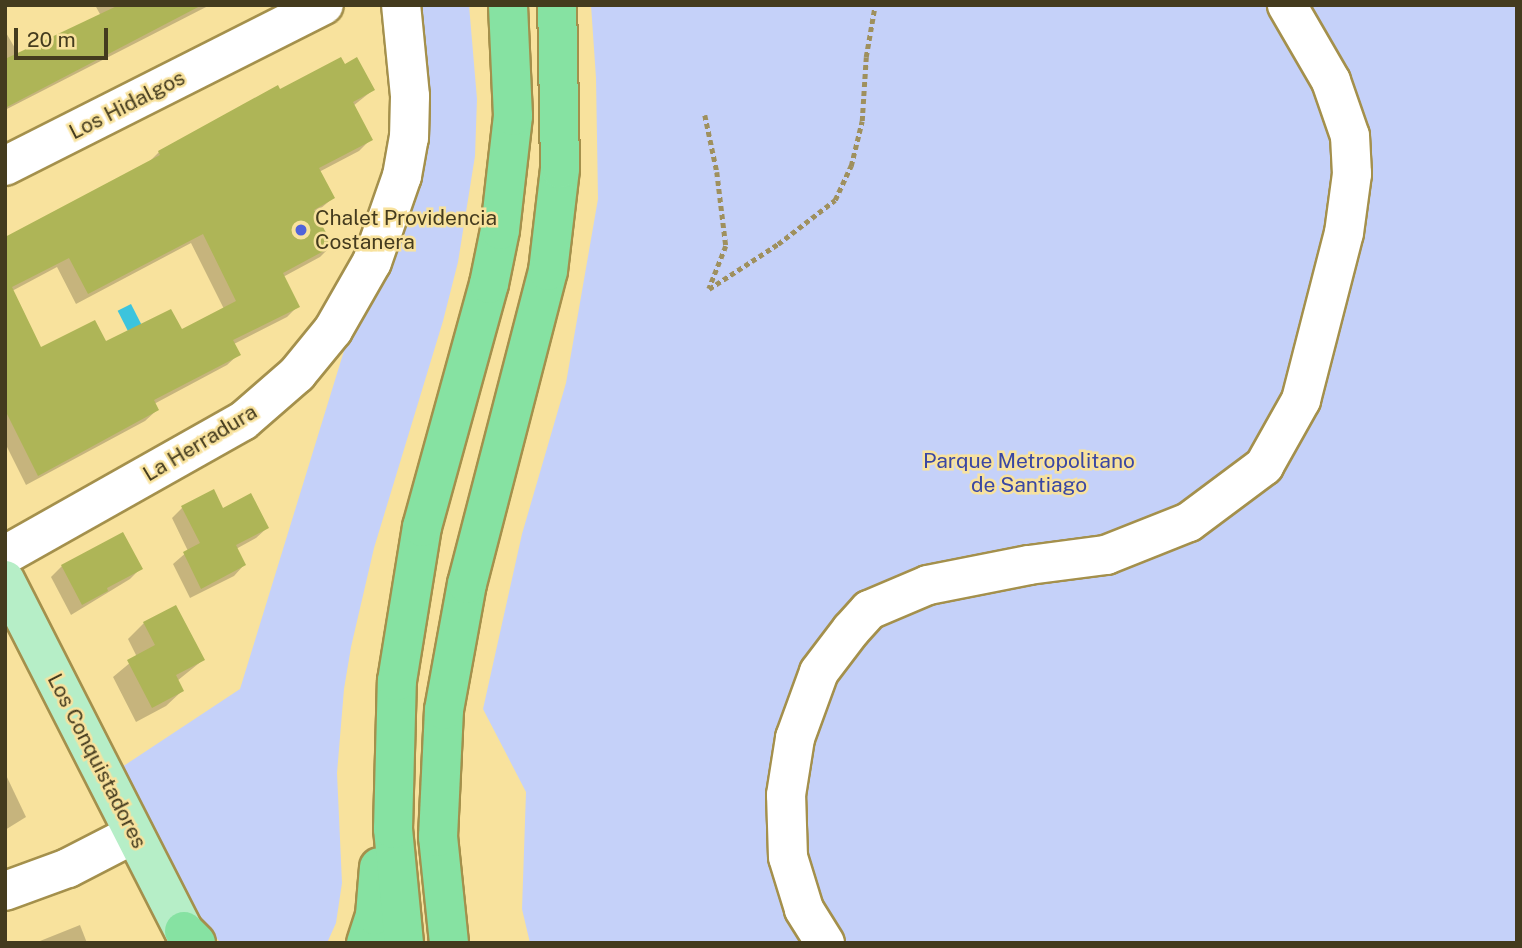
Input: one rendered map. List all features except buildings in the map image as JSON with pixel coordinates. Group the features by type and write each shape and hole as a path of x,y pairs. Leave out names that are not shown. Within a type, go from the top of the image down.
{"highway":[{"path":"404,943 393,829 394,726 402,643 422,527 489,284 500,230 513,116 508,5"},
{"path":"449,943 438,837 443,720 467,584 548,271 560,169 558,5"},
{"path":"366,943 375,915 384,779 394,726"}],"main road":[{"name":"Los Conquistadores","path":"5,580 190,939"}],"street":[{"name":"Los Hidalgos","path":"5,166 324,5"},
{"name":"La Herradura","path":"5,555 243,421 297,374 333,330 372,262 402,176 409,138 410,96 401,5"},
{"path":"825,943 804,909 788,857 786,795 795,738 819,672 850,630 869,610 928,585 1017,567 1106,555 1189,522 1264,466 1301,400 1344,233 1352,174 1350,136 1331,81 1287,5"},
{"path":"5,891 68,868 134,834"}],"path":[{"path":"705,115 717,172 726,246 709,289 778,244 835,200 851,166 862,121 866,57 875,5"}],"green space":[{"path":"421,5 469,5 477,99 475,156 458,262 443,321 374,548 351,647 344,689 337,773 342,883 336,923 327,943 221,943 205,926 122,767 240,689 347,341 428,102"},
{"name":"Parque Metropolitano de Santiago","path":"591,5 1517,5 1517,943 530,943 522,909 526,792 483,709 522,534 566,383 598,199 596,78"}],"water":[{"path":"131,304 146,333 133,340 118,311"}],"place":[{"name":"Chalet Providencia Costanera","path":"301,230"}]}
